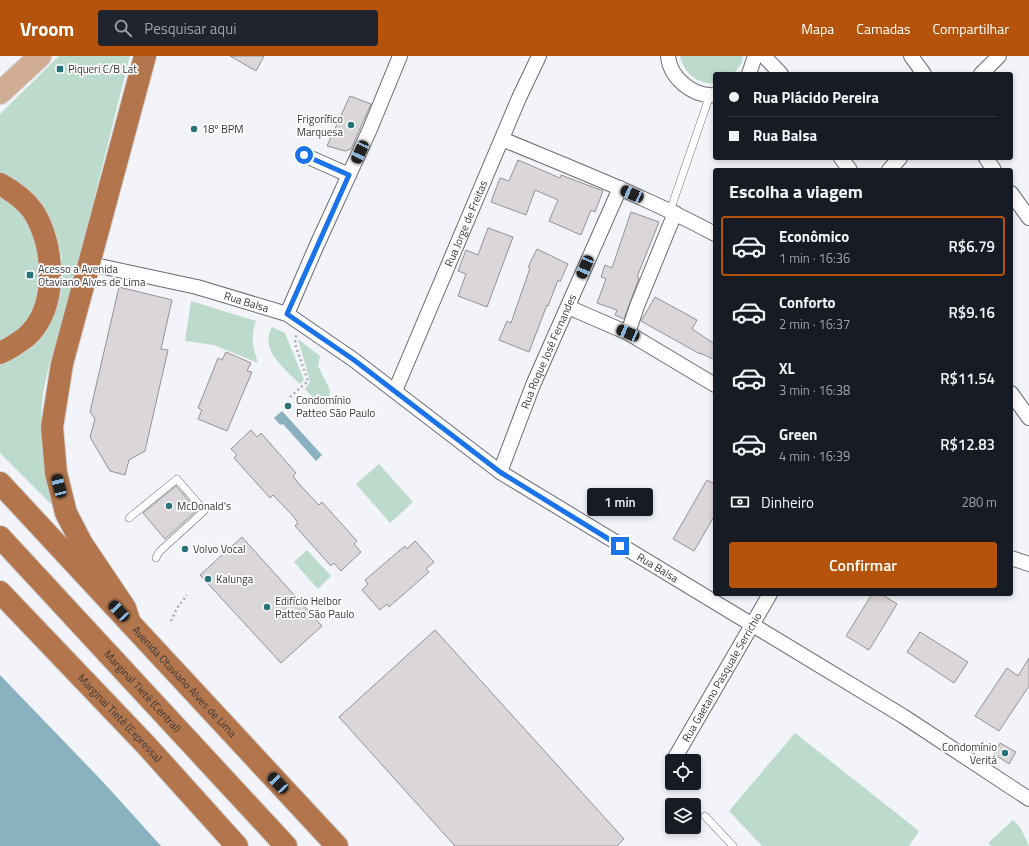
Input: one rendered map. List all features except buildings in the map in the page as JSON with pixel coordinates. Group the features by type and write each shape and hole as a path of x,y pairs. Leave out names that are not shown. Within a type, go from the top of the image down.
{"highway":[{"path":"130,623 125,608 82,544 66,513 56,473 52,427 62,364 145,56"},
{"path":"0,184 22,198 40,223 48,242 50,272 49,292 36,324 27,336 0,353"},
{"name":"Avenida Otaviano Alves de Lima","path":"0,483 337,846"},
{"name":"Marginal Tietê (Central)","path":"0,537 284,843"},
{"name":"Marginal Tietê (Expressa)","path":"0,592 146,745 237,846"}],"main road":[{"path":"0,93 40,56"}],"street":[{"path":"287,314 370,129 400,56"},
{"name":"Rua Jorge de Freitas","path":"395,391 519,98 539,56"},
{"path":"668,56 674,73 683,84 696,92 713,95"},
{"path":"751,72 755,56"},
{"path":"764,56 779,72"},
{"path":"911,56 923,72"},
{"path":"983,72 999,56"},
{"path":"502,139 620,188 673,212 713,233"},
{"path":"304,155 349,175"},
{"path":"891,168 898,160"},
{"name":"Rua Roque José Fernandes","path":"500,472 534,386 620,188"},
{"path":"1013,196 1029,218"},
{"path":"628,333 673,212"},
{"name":"Rua Balsa","path":"90,264 197,288 287,314 354,360 500,472 647,563 753,623 904,716 1029,800"},
{"path":"568,307 628,333 713,384"},
{"path":"1013,396 1029,418"},
{"path":"1013,559 1029,564"},
{"name":"Rua Gaetano Pasquale Serrichio","path":"677,754 769,596"}],"lane":[{"path":"673,212 713,95"},
{"path":"129,518 176,479 203,509 204,511 160,552 156,558"},
{"path":"705,816 733,846"}],"path":[{"path":"290,397 308,381 295,344 296,334"},
{"path":"171,620 187,594"}],"green space":[{"path":"59,56 130,56 70,294 50,362 44,389 41,428 47,476 52,500 51,504 0,453 0,362 59,288 62,257 54,232 0,173 0,114"},
{"path":"680,56 743,56 742,62 735,72 713,72 713,83 697,80 688,72"},
{"path":"0,195 20,212 31,230 40,259 41,274 40,288 31,317 21,331 0,344"},
{"path":"191,301 256,321 253,332 253,342 258,363 214,345 185,341"},
{"path":"272,327 285,333 304,380 300,384 281,365 271,351 269,335"},
{"path":"298,339 320,356 318,366 330,390 329,398 318,403 305,389 310,382"},
{"path":"379,464 413,502 390,523 356,484"},
{"path":"307,550 331,576 318,589 294,562"},
{"path":"795,733 919,831 909,846 762,846 729,811"},
{"path":"1013,820 1020,827 1029,846 991,846 988,843"}],"water":[{"path":"282,411 322,455 316,461 283,424 280,425 274,418"},
{"path":"0,675 104,783 161,846 0,846"}],"place":[{"name":"Piqueri C/B Lat","path":"60,69"},
{"name":"Frigorífico Marquesa","path":"351,125"},
{"name":"18º BPM","path":"194,129"},
{"name":"Acesso a Avenida Otaviano Alves de Lima","path":"30,275"},
{"name":"Condomínio Patteo São Paulo","path":"288,406"},
{"name":"McDonald's","path":"169,506"},
{"name":"Volvo Vocal","path":"185,549"},
{"name":"Kalunga","path":"208,579"},
{"name":"Edifício Helbor Patteo São Paulo","path":"267,607"},
{"name":"Condomínio Veritá","path":"1005,753"}],"route":[{"path":"304,155 349,175 316,246 287,314 354,360 500,472 620,546"}]}
